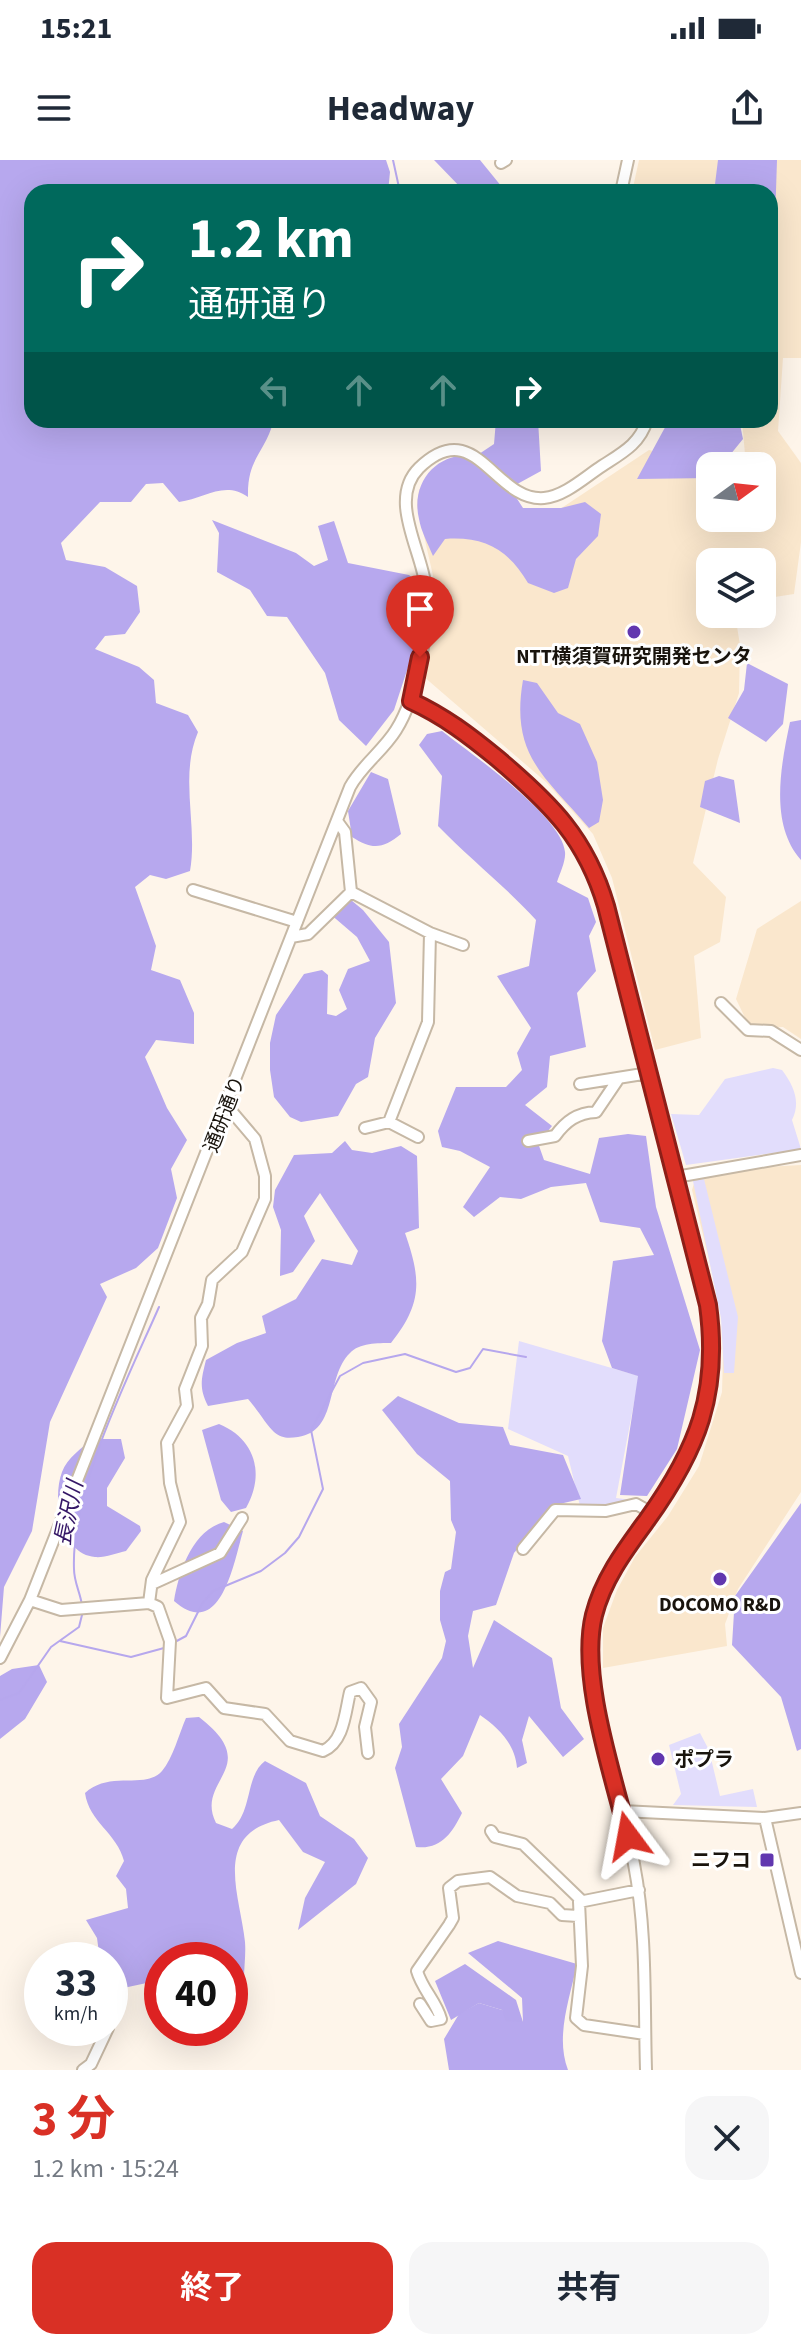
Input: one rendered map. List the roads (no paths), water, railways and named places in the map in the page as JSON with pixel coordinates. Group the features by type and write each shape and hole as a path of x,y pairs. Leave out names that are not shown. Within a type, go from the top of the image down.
{"street":[{"path":"623,184 628,160"},
{"name":"通研通り","path":"0,1658 30,1600 337,821 356,777 395,732 411,701 424,635 427,591 406,511 405,494 411,478 434,457 447,451 470,454 484,461 521,493 545,498 573,486 629,448 638,441 644,428"},
{"path":"411,701 453,723 542,796 579,842 593,867 606,906 708,1305 713,1363 708,1400 692,1449 607,1580 595,1614 590,1647 593,1685 639,1890 646,2070"},
{"path":"337,821 345,832 351,892"},
{"path":"193,890 297,922"},
{"path":"351,892 430,933 463,945"},
{"path":"291,937 308,934 351,892"},
{"path":"389,1122 428,1022 430,933"},
{"path":"721,1003 748,1030 771,1031 801,1050"},
{"path":"580,1084 649,1073"},
{"path":"528,1141 555,1136 564,1124 582,1113 596,1112 619,1078"},
{"path":"149,1603 152,1584 180,1522 170,1483 167,1443 187,1406 185,1389 202,1346 201,1318 208,1304 212,1280 242,1252 265,1199 265,1176 255,1139 227,1106"},
{"path":"365,1128 389,1122 418,1137"},
{"path":"676,1177 801,1155"},
{"path":"523,1549 550,1515 562,1508 606,1511 636,1504 652,1513"},
{"path":"152,1584 220,1553 242,1518"},
{"path":"30,1600 61,1610 149,1603 158,1607 170,1641 167,1698 206,1688 224,1708 265,1714 290,1741 323,1751 332,1747 339,1736 350,1692 361,1688 371,1702 365,1727 368,1753"},
{"path":"622,1811 765,1818 801,1813"},
{"path":"765,1818 801,1973"},
{"path":"491,1831 495,1837 523,1844 581,1900"},
{"path":"420,2004 431,2021 441,2019 438,2006 420,1983 417,1971 453,1918 449,1888 458,1881 490,1877 517,1896 550,1903 562,1915 578,1916"},
{"path":"581,1900 639,1890"},
{"path":"581,1900 578,1916 582,1966 576,2018 584,2025 645,2034"},
{"path":"83,2070 91,2064 100,2046"}],"waterway":[{"path":"393,160 398,184"},
{"name":"長沢川","path":"82,1605 74,1569 75,1538 91,1470 117,1401 159,1307"},
{"path":"173,1643 186,1636 202,1604 213,1591 261,1571 285,1553 299,1537 323,1489 311,1430 340,1376 363,1363 405,1354 456,1372 470,1368 483,1349 526,1357"},
{"name":"長沢川","path":"0,1700 19,1693 51,1647 79,1627 83,1611"},
{"path":"60,1641 131,1657 164,1648"}],"place":[{"name":"NTT横須賀研究開発センタ","path":"634,632"},
{"name":"DOCOMO R&D","path":"720,1579"},
{"name":"ポプラ","path":"658,1759"},
{"name":"ニフコ","path":"767,1860"}]}
